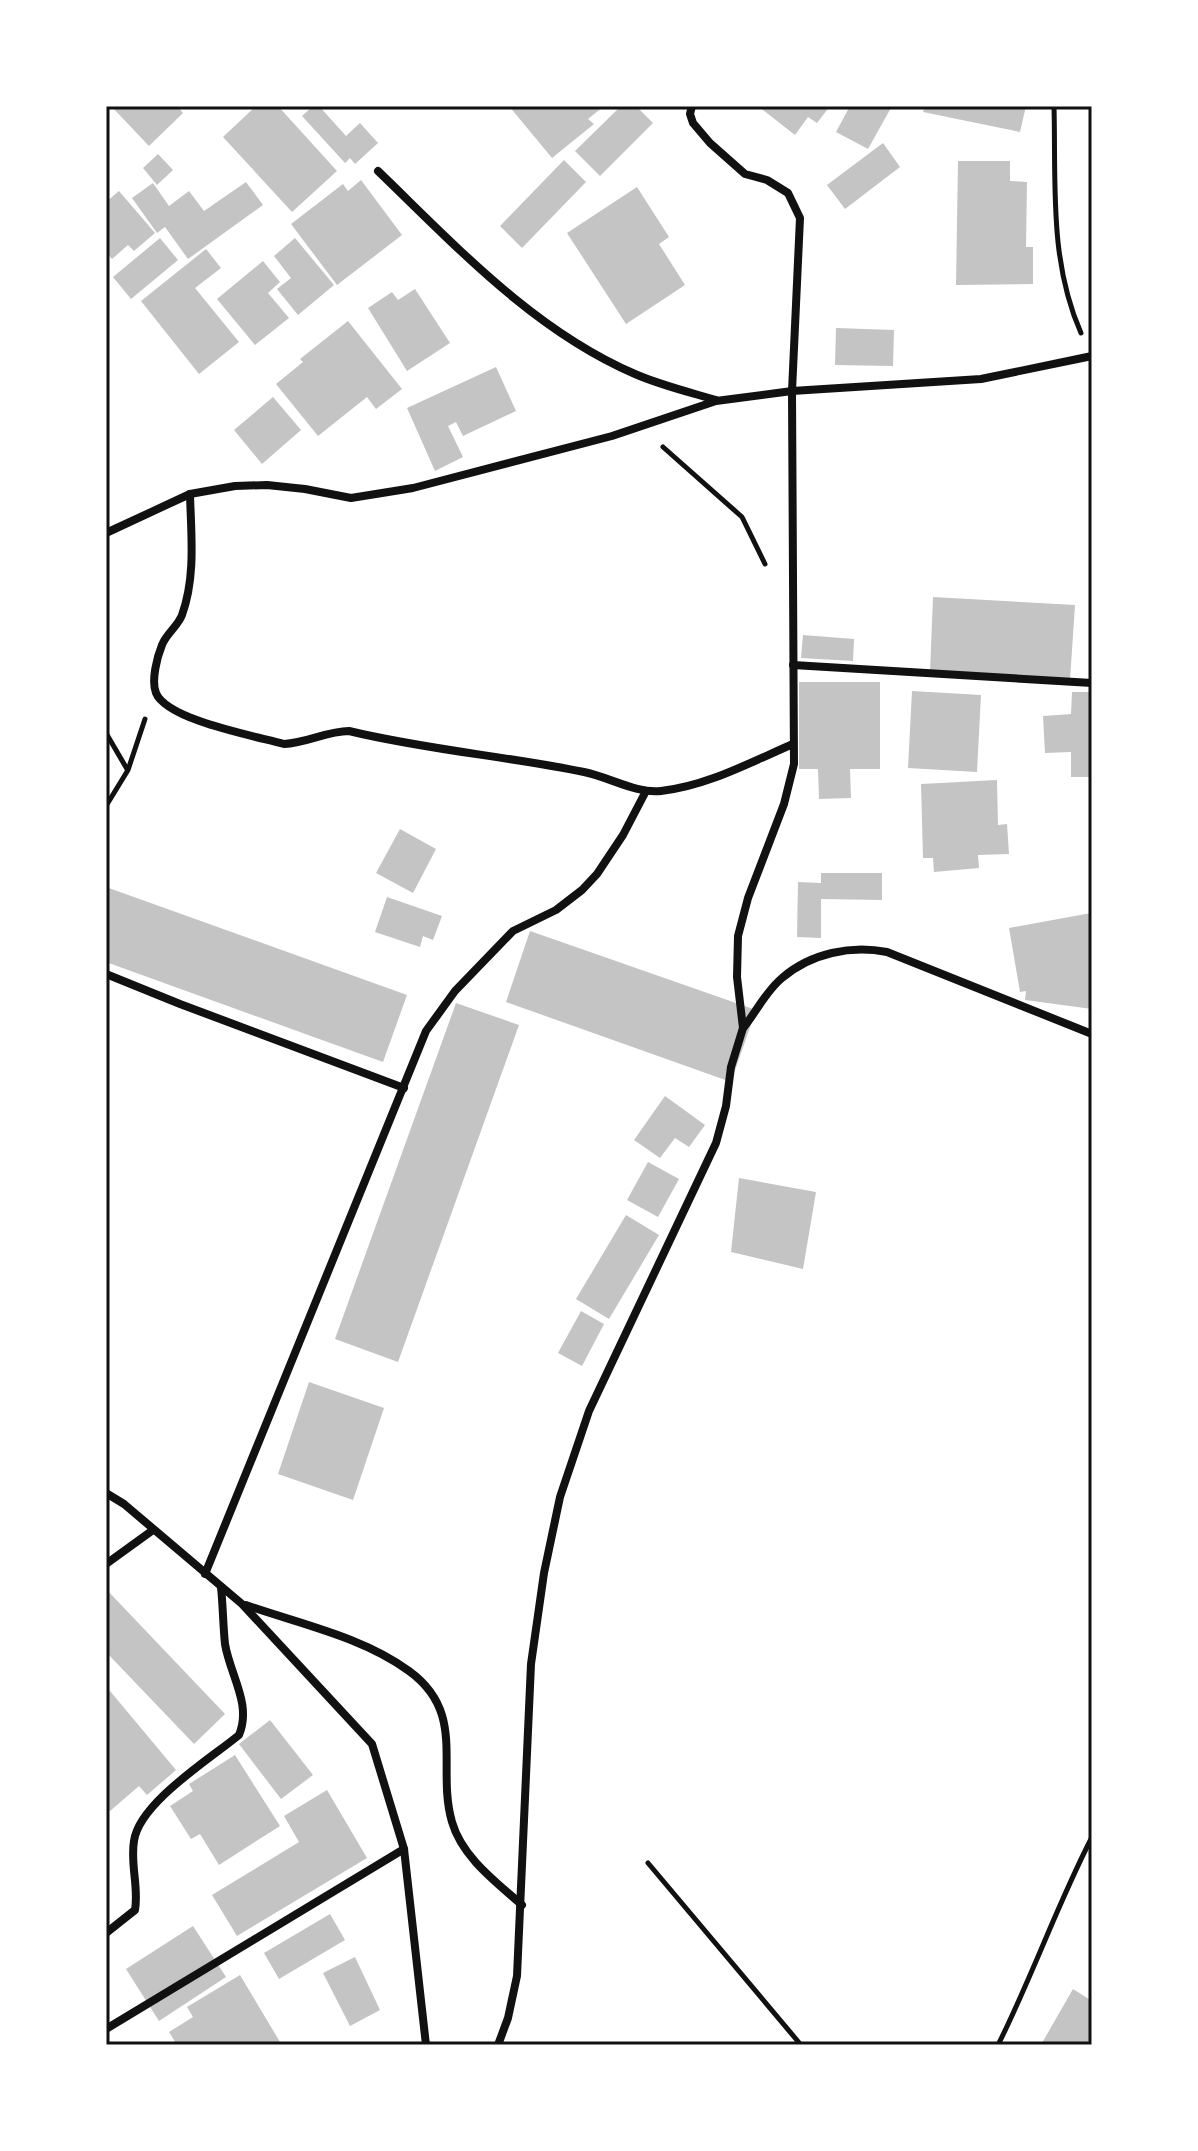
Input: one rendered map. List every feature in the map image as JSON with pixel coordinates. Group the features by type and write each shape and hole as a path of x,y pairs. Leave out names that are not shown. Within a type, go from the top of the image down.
{"street":[{"path":"692,106 690,114 693,123 710,143 745,174 767,180 788,193 800,218 792,391 794,764 784,804 748,898 738,936 737,977 743,1028"},
{"path":"378,171 502,289 549,325 635,374 716,401"},
{"path":"106,533 190,494 235,486 267,485 351,498 413,488 612,436 716,401 792,391 981,379 1091,356"},
{"path":"190,494 192,559 186,602 182,618 163,643 154,677 155,692 164,704 181,714 284,744 299,743 335,731 349,731 581,771 646,791 661,791 711,779 793,744"},
{"path":"793,665 1092,683"},
{"path":"205,1574 426,1031 455,991 513,931 556,910 597,874 623,835 646,791"},
{"path":"498,2045 508,2018 517,1976 531,1664 544,1573 560,1497 589,1411 716,1143 726,1106 731,1067 743,1028 781,978 813,959 845,949 867,948 887,952 1092,1034"},
{"path":"106,974 404,1088"},
{"path":"106,1493 124,1504 242,1604 372,1744 404,1849 426,2045"},
{"path":"106,1564 153,1530"},
{"path":"106,1933 135,1910 134,1841 138,1826 157,1802 239,1735 244,1722 239,1690 226,1647 221,1587"},
{"path":"242,1604 372,1649 411,1672 430,1692 443,1714 448,1742 447,1791 452,1824 474,1861 522,1905"},
{"path":"106,2029 404,1849"}],"path":[{"path":"1054,106 1054,205 1060,262 1072,313 1091,356"},
{"path":"640,427 742,517 771,575"},
{"path":"106,806 128,770 155,692"},
{"path":"106,733 128,770"},
{"path":"998,2045 1092,1837"},
{"path":"648,1863 801,2045"}],"building":[{"path":"111,106 177,106 183,113 149,146"},
{"path":"256,106 278,106 337,171 292,212 223,137"},
{"path":"313,106 319,106 346,136 360,123 378,143 355,164 350,158 345,163 302,116"},
{"path":"509,106 604,106 588,119 594,124 552,158"},
{"path":"621,106 636,106 653,123 600,176 575,151"},
{"path":"758,106 830,106 817,123 808,117 795,135"},
{"path":"850,106 892,106 868,149 836,132"},
{"path":"925,106 1026,106 1020,132 923,112"},
{"path":"883,143 900,167 845,209 827,185"},
{"path":"158,154 173,170 157,185 143,168"},
{"path":"564,160 586,182 522,248 500,226"},
{"path":"958,161 1010,161 1010,181 1027,182 1026,247 1033,247 1033,284 956,285"},
{"path":"361,180 402,235 337,285 291,224 343,184 348,191"},
{"path":"246,182 263,205 188,259 165,227 157,233 132,198 153,183 169,206 189,191 204,211"},
{"path":"637,187 669,237 659,244 685,285 626,324 567,233"},
{"path":"119,191 155,233 134,251 128,245 112,259 106,252 106,202"},
{"path":"160,238 178,260 131,299 113,277"},
{"path":"295,238 334,285 298,315 277,289 291,278 274,256"},
{"path":"206,249 221,268 195,288 239,342 199,374 141,301"},
{"path":"263,261 280,282 268,293 289,318 255,345 217,299"},
{"path":"415,289 450,343 407,371 368,308 392,292 398,300"},
{"path":"348,321 402,389 376,409 367,397 318,436 276,384 303,362 300,359"},
{"path":"836,328 894,330 893,366 835,365"},
{"path":"496,367 516,411 463,436 456,422 448,426 463,457 435,471 407,408"},
{"path":"273,397 301,430 262,464 234,430"},
{"path":"933,597 1075,605 1070,680 930,672"},
{"path":"803,635 854,639 853,661 801,658"},
{"path":"799,682 880,682 880,769 850,769 851,798 819,799 818,769 799,769"},
{"path":"912,691 981,695 977,772 908,768"},
{"path":"1072,692 1092,692 1092,777 1071,777 1071,752 1045,753 1043,716 1071,714"},
{"path":"997,780 998,825 1007,824 1009,854 978,855 979,868 934,872 933,858 923,858 921,784"},
{"path":"400,829 436,849 413,893 376,873"},
{"path":"821,873 882,873 882,900 821,899 821,938 797,937 798,882 821,883"},
{"path":"106,887 407,995 383,1062 106,962"},
{"path":"387,897 442,916 433,940 423,936 420,947 375,932"},
{"path":"1091,913 1092,1009 1025,1000 1026,991 1020,992 1009,928"},
{"path":"530,931 756,1010 731,1082 506,1002"},
{"path":"456,1003 519,1025 398,1362 335,1339"},
{"path":"665,1096 705,1125 689,1147 675,1138 660,1158 634,1140"},
{"path":"648,1162 679,1179 658,1217 627,1200"},
{"path":"739,1178 816,1192 803,1269 731,1252"},
{"path":"626,1215 659,1235 609,1319 576,1299"},
{"path":"581,1311 604,1324 582,1366 558,1353"},
{"path":"309,1382 384,1408 353,1500 278,1474"},
{"path":"106,1589 225,1714 194,1744 106,1652"},
{"path":"110,1691 176,1770 147,1795 139,1786 110,1811 106,1806 106,1694"},
{"path":"270,1720 313,1775 281,1799 239,1744"},
{"path":"235,1755 280,1826 219,1865 200,1834 191,1839 170,1806 193,1791 189,1784"},
{"path":"327,1790 367,1858 237,1936 212,1895 299,1842 284,1816"},
{"path":"330,1914 345,1940 279,1979 264,1953"},
{"path":"193,1926 226,1977 159,2021 126,1969"},
{"path":"355,1957 380,2010 350,2026 323,1973"},
{"path":"240,1975 280,2042 274,2045 177,2045 169,2032 193,2017 187,2007"},
{"path":"1073,1989 1092,2001 1092,2045 1045,2045 1042,2043"}]}
